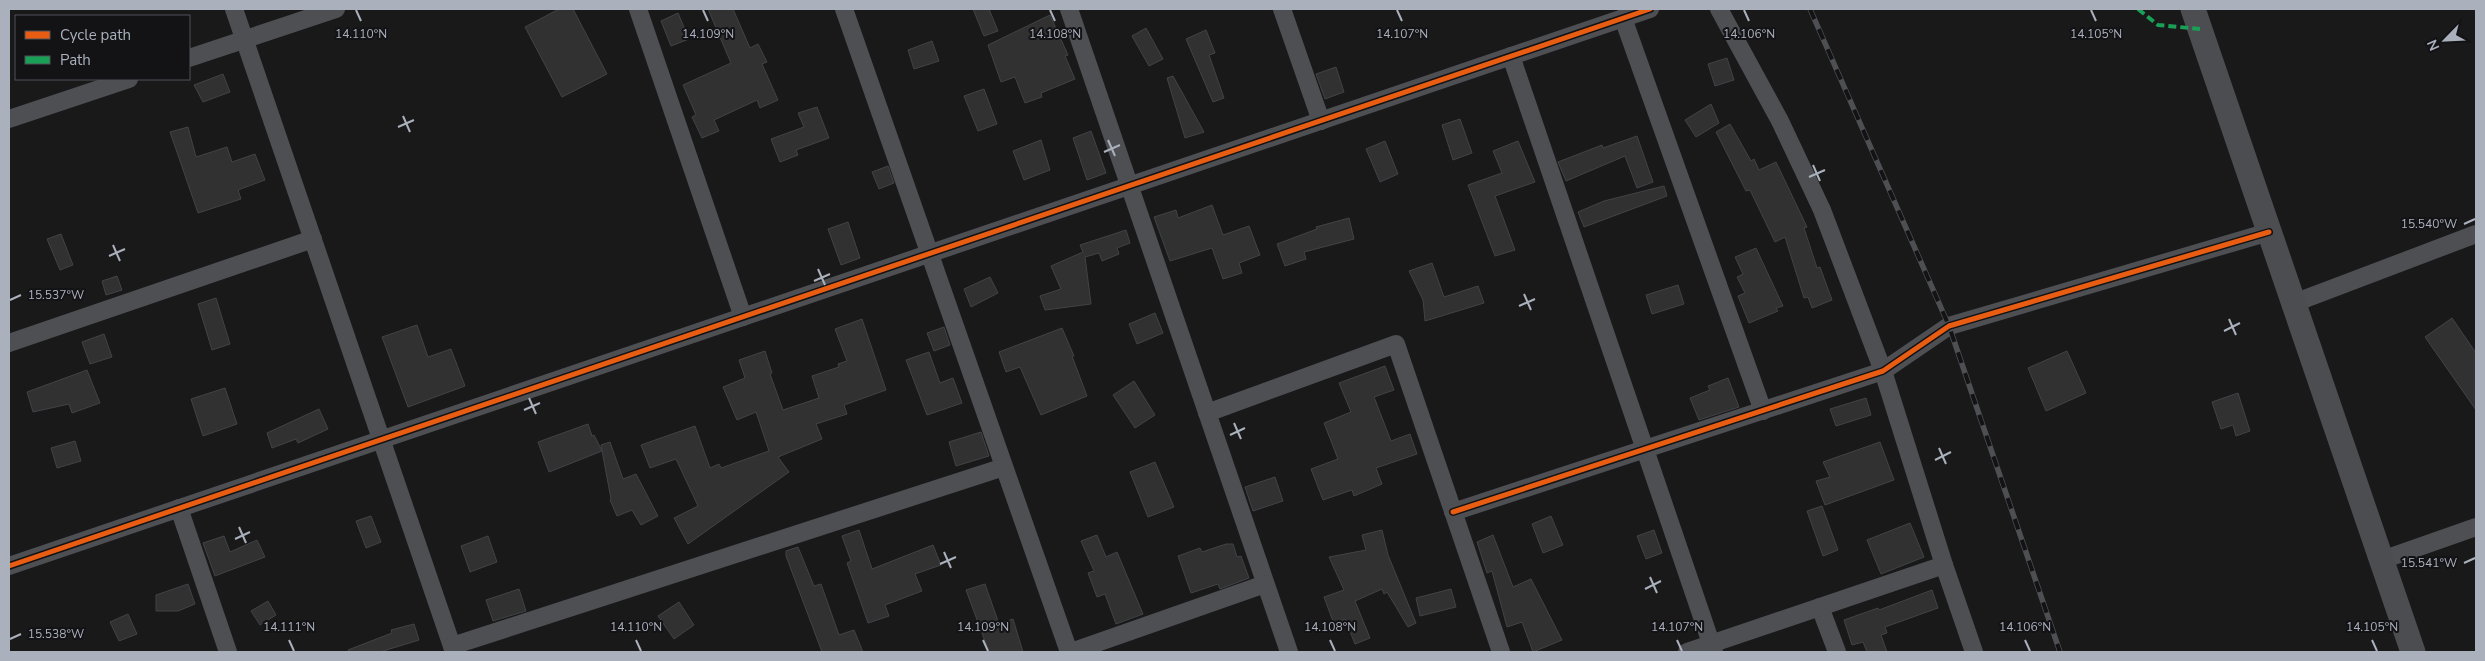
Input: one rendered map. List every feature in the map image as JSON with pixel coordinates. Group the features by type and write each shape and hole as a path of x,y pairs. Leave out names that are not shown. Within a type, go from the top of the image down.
{"main road":[{"path":"2193,9 2413,652"}],"street":[{"path":"234,9 453,649 1004,467"},
{"path":"190,58 336,9"},
{"path":"638,9 743,317"},
{"path":"844,9 1070,652 1266,584"},
{"path":"1069,9 1289,652"},
{"path":"1282,9 1321,121"},
{"path":"9,566 1650,9"},
{"path":"1719,9 1780,121 1822,210 1883,371 1944,565 1974,652"},
{"path":"1623,18 1763,411"},
{"path":"1511,56 1713,648"},
{"path":"9,120 126,80"},
{"path":"1453,512 1883,371 1949,326 2270,232"},
{"path":"2294,303 2476,234"},
{"path":"9,343 312,239"},
{"path":"1207,413 1396,344 1501,652"},
{"path":"179,508 228,652"},
{"path":"2382,560 2476,527"},
{"path":"1687,652 1713,648 1820,607 1944,565"},
{"path":"1820,607 1837,652"}],"building":[{"path":"559,9 573,9 607,74 562,97 525,27"},
{"path":"708,9 733,9 750,48 758,44 767,62 762,64 778,100 760,108 757,100 714,120 719,131 702,138 692,117 696,115 683,85 731,63"},
{"path":"973,9 989,9 998,31 984,36"},
{"path":"678,13 689,39 671,46 661,21"},
{"path":"1050,15 1068,55 1065,56 1075,79 1041,93 1042,97 1025,103 1015,77 1001,82 988,45"},
{"path":"1146,28 1163,59 1149,66 1132,36"},
{"path":"1206,30 1215,53 1209,55 1224,98 1213,102 1186,39"},
{"path":"932,41 939,61 914,69 908,50"},
{"path":"1727,58 1734,80 1715,86 1708,64"},
{"path":"1336,67 1344,92 1325,99 1316,74"},
{"path":"223,74 230,92 203,102 194,85"},
{"path":"1173,76 1204,132 1185,138 1167,78"},
{"path":"984,89 997,124 978,131 964,96"},
{"path":"1711,104 1719,123 1696,137 1685,120"},
{"path":"817,107 829,138 796,150 798,155 780,162 771,139 804,127 798,113"},
{"path":"1460,119 1472,153 1453,160 1442,125"},
{"path":"1730,124 1751,161 1754,159 1759,170 1776,162 1807,227 1804,228 1817,268 1820,267 1832,300 1812,308 1808,297 1804,298 1785,237 1775,242 1750,190 1746,191 1716,132"},
{"path":"188,127 196,157 227,147 232,162 255,154 265,180 238,190 241,199 198,213 170,132"},
{"path":"1091,131 1106,173 1087,180 1073,138"},
{"path":"1637,136 1653,182 1637,188 1625,156 1566,181 1558,162 1602,145 1603,148"},
{"path":"1041,140 1050,170 1024,180 1013,151"},
{"path":"1385,141 1398,174 1380,182 1366,149"},
{"path":"1518,141 1535,182 1495,196 1515,250 1495,256 1468,185 1502,173 1493,151"},
{"path":"888,166 894,183 879,189 872,172"},
{"path":"1664,186 1667,196 1584,227 1578,212 1604,201"},
{"path":"1212,205 1223,235 1249,226 1260,255 1239,263 1242,273 1223,279 1212,248 1170,261 1154,217 1176,210 1178,218"},
{"path":"1349,218 1354,239 1304,252 1306,259 1285,266 1277,244 1317,229 1316,227"},
{"path":"848,222 860,258 841,265 828,229"},
{"path":"1126,230 1130,243 1117,248 1119,254 1102,261 1099,253 1085,257 1091,304 1045,310 1040,296 1061,289 1051,266 1083,252 1080,245"},
{"path":"61,234 73,265 60,270 47,239"},
{"path":"1756,248 1783,306 1776,308 1778,311 1749,323 1738,296 1745,293 1737,277 1743,274 1735,257"},
{"path":"1432,263 1444,297 1478,286 1484,303 1425,321 1423,300 1409,271"},
{"path":"117,276 122,290 106,295 102,281"},
{"path":"990,277 998,293 971,307 964,289"},
{"path":"1678,285 1684,304 1652,314 1646,295"},
{"path":"216,298 230,344 212,350 198,304"},
{"path":"1155,313 1163,333 1137,344 1129,324"},
{"path":"2452,318 2476,353 2476,410 2425,337"},
{"path":"862,319 886,390 844,405 847,414 816,424 822,439 778,457 789,472 688,544 674,518 698,506 676,459 650,468 641,445 695,426 710,468 719,464 721,468 769,451 756,412 737,420 723,387 745,378 739,360 765,351 772,373 770,374 783,410 819,398 812,376 839,367 838,364 847,361 835,329"},
{"path":"417,325 428,357 451,349 465,386 408,407 382,337"},
{"path":"944,327 950,345 934,351 927,333"},
{"path":"1062,328 1074,356 1072,356 1087,396 1041,415 1020,367 1006,372 999,352"},
{"path":"104,334 112,357 90,364 82,342"},
{"path":"2067,351 2086,393 2046,411 2028,368"},
{"path":"929,352 940,383 953,378 962,403 927,415 906,360"},
{"path":"1385,366 1394,390 1374,397 1391,441 1410,434 1417,454 1376,468 1382,484 1354,496 1352,490 1323,500 1311,469 1338,459 1324,423 1351,412 1339,383"},
{"path":"87,370 100,403 72,413 69,404 33,412 27,392"},
{"path":"1728,378 1739,407 1699,420 1690,398 1710,390 1708,386"},
{"path":"1134,381 1155,415 1135,428 1113,395"},
{"path":"225,388 237,424 203,436 191,399"},
{"path":"2238,393 2250,431 2236,436 2233,425 2221,429 2212,402"},
{"path":"1866,398 1871,415 1836,426 1830,409"},
{"path":"319,409 328,429 298,443 296,439 272,448 267,433"},
{"path":"588,424 592,436 594,435 602,451 549,472 538,442"},
{"path":"981,432 989,456 956,466 949,442"},
{"path":"75,441 81,461 57,468 51,448"},
{"path":"610,442 623,479 636,474 658,516 641,525 632,510 617,516 610,500 601,445"},
{"path":"1880,442 1894,480 1825,505 1816,481 1830,477 1823,462"},
{"path":"1155,462 1174,507 1148,517 1130,472"},
{"path":"1275,477 1283,501 1253,511 1245,487"},
{"path":"1822,506 1838,550 1823,556 1807,511"},
{"path":"371,516 381,542 366,548 356,521"},
{"path":"1551,516 1563,545 1543,553 1532,524"},
{"path":"1910,523 1924,557 1881,574 1867,540"},
{"path":"859,530 872,569 933,545 941,565 915,574 922,591 885,605 889,616 868,623 847,563 851,561 842,536"},
{"path":"1382,530 1388,555 1416,623 1408,627 1387,592 1384,594 1382,589 1355,601 1370,638 1355,644 1345,619 1334,624 1324,597 1344,590 1329,557 1366,550 1362,535"},
{"path":"1654,530 1662,553 1646,559 1637,536"},
{"path":"1097,535 1106,557 1117,552 1143,614 1116,624 1105,594 1097,597 1088,573 1094,571 1081,541"},
{"path":"1493,535 1513,587 1531,579 1562,640 1533,652 1522,622 1507,627 1492,571 1487,573 1477,542"},
{"path":"224,536 230,552 257,540 265,557 215,576 203,543"},
{"path":"488,536 497,562 470,572 461,546"},
{"path":"1226,544 1233,544 1237,557 1241,556 1249,578 1220,589 1218,584 1191,593 1178,556 1200,548 1202,552"},
{"path":"798,547 814,586 821,584 839,635 854,630 863,652 822,652 786,556 786,551"},
{"path":"188,584 195,604 178,611 156,611 156,595"},
{"path":"985,584 999,624 1013,619 1023,652 989,652 966,590"},
{"path":"519,589 526,611 493,621 486,600"},
{"path":"1451,589 1456,607 1420,616 1416,598"},
{"path":"1932,590 1938,608 1885,627 1887,633 1881,635 1887,652 1867,652 1863,642 1852,645 1844,620 1878,608 1879,610"},
{"path":"268,601 276,615 260,625 251,611"},
{"path":"679,602 694,625 674,639 658,616"},
{"path":"128,614 137,634 119,641 110,622"},
{"path":"414,624 419,640 380,652 349,652 348,650 392,633 391,630"}],"railway":[{"path":"1810,9 1949,326 2060,652"}],"marked path":[{"path":"2138,9 2158,25 2200,29"}],"cycle path":[{"path":"9,566 1650,9"},
{"path":"1453,512 1883,371 1949,326 2269,232"}]}
